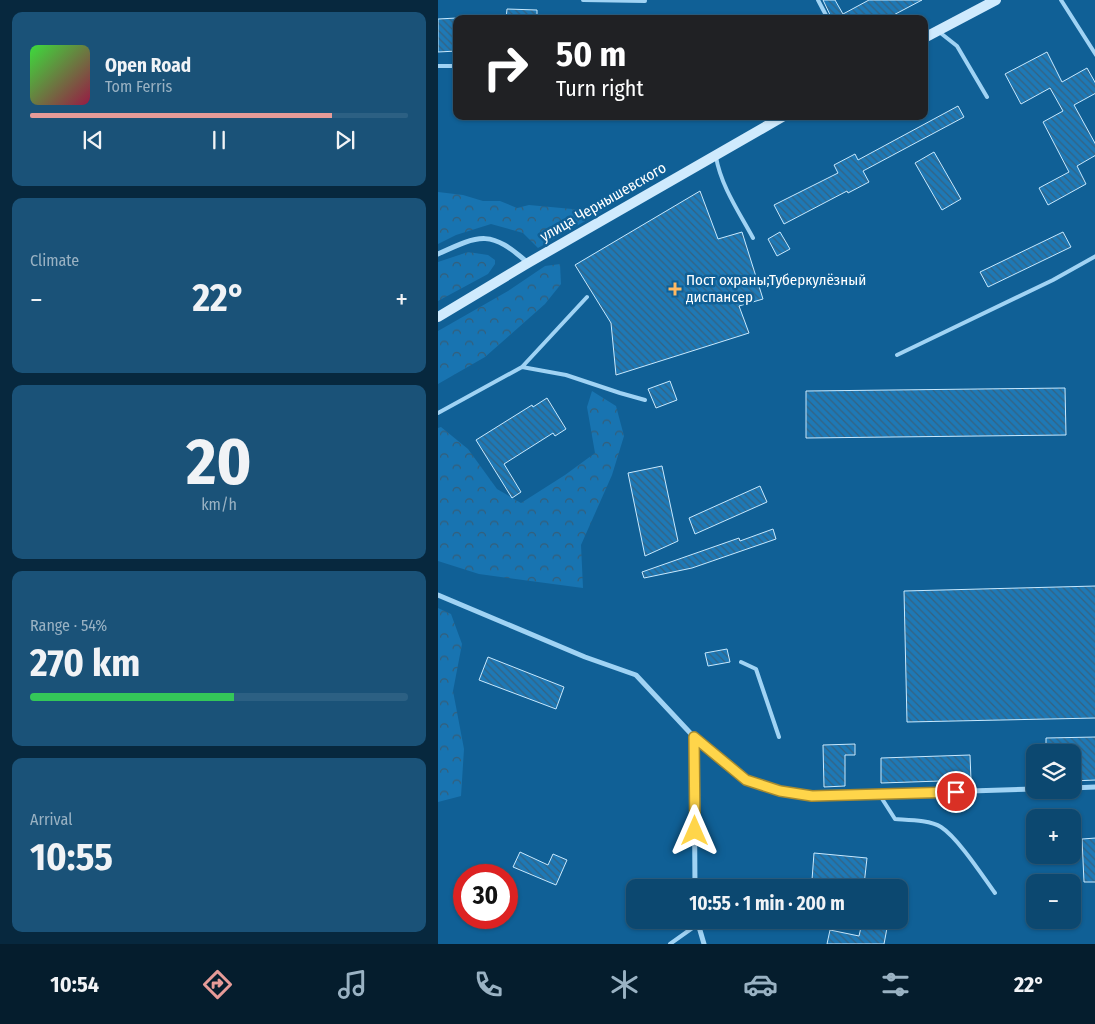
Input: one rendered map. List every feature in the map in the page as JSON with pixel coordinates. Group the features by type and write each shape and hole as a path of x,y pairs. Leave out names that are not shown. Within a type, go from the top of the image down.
{"main road":[{"path":"928,36 996,0"},
{"name":"улица Чернышевского","path":"438,317 777,120"}],"street":[{"path":"438,254 468,240 490,238 503,243 528,263"},
{"path":"438,595 575,654 636,675 694,737 746,780 780,791 812,796 1026,789"},
{"path":"694,737 695,879"},
{"path":"1081,788 1096,787"},
{"path":"700,929 704,944"}],"lane":[{"path":"583,0 645,1"},
{"path":"818,0 826,15"},
{"path":"1061,0 1096,55"},
{"path":"938,31 957,46 987,97"},
{"path":"438,66 453,66"},
{"path":"716,154 722,178 731,199 753,238"},
{"path":"897,355 1054,280 1096,256"},
{"path":"438,413 522,367 587,297"},
{"path":"522,367 566,375 645,400"},
{"path":"741,662 756,669 779,737"},
{"path":"879,794 895,819 917,821 940,827 960,846 994,893"},
{"path":"670,944 689,929"}],"green space":[{"path":"438,192 463,195 483,201 500,201 517,208 529,205 583,210 609,201 608,208 538,248 523,233 491,224 456,235 438,244"},
{"path":"468,252 488,255 495,260 495,264 488,274 438,301 438,262"},
{"path":"560,264 561,284 545,304 485,357 438,384 438,331 508,291 545,266"},
{"path":"592,391 616,406 624,436 612,475 581,545 583,588 479,574 438,561 438,428 441,427 468,449 497,489 521,503 595,453 587,407"},
{"path":"438,608 451,614 462,644 453,691 464,749 461,796 438,802"}],"building":[{"path":"823,0 835,0 843,14 869,0 922,0 894,15 830,15"},
{"path":"507,9 537,10 537,15 506,15"},
{"path":"453,18 453,51 438,52 438,19"},
{"path":"1047,52 1062,82 1087,68 1096,84 1096,93 1074,105 1096,145 1096,155 1077,166 1086,184 1048,205 1039,188 1069,172 1043,122 1063,111 1050,88 1021,104 1005,74"},
{"path":"958,106 964,117 863,171 869,182 848,193 847,191 784,224 774,205 838,173 834,165 855,154 858,160"},
{"path":"934,152 961,199 942,210 915,163"},
{"name":"Пост охраны;Туберкулёзный диспансер","path":"700,191 718,239 742,232 763,299 739,306 749,333 616,375 611,323 575,265"},
{"path":"780,232 790,249 777,256 768,239"},
{"path":"1063,232 1071,247 988,287 980,272"},
{"path":"670,381 677,400 656,408 648,389"},
{"path":"1065,388 1066,435 806,438 806,391"},
{"path":"547,398 566,429 555,436 553,433 504,464 521,492 512,498 476,440 532,405 533,407"},
{"path":"662,466 678,541 645,556 628,473"},
{"path":"760,486 767,502 695,534 689,518"},
{"path":"773,529 776,539 692,568 644,578 642,572 739,538 740,541"},
{"path":"1096,586 1096,718 907,722 904,591"},
{"path":"727,649 730,662 708,666 705,653"},
{"path":"488,657 564,687 556,709 479,680"},
{"path":"1096,737 1096,780 1081,781 1081,744 1046,744 1046,738"},
{"path":"855,744 855,755 845,755 845,786 824,787 823,745"},
{"path":"970,755 971,780 881,783 881,758"},
{"path":"1096,838 1096,882 1084,882 1082,839"},
{"path":"520,852 548,865 553,854 567,860 556,885 518,869 518,864 514,864"},
{"path":"814,853 867,858 865,879 812,879"},
{"path":"861,929 887,929 884,944 827,944 830,930 859,936"}],"place":[{"name":"Пост охраны;Туберкулёзный диспансер","path":"675,289"}],"route":[{"path":"695,831 694,737 746,780 780,791 812,796 956,792"}]}
